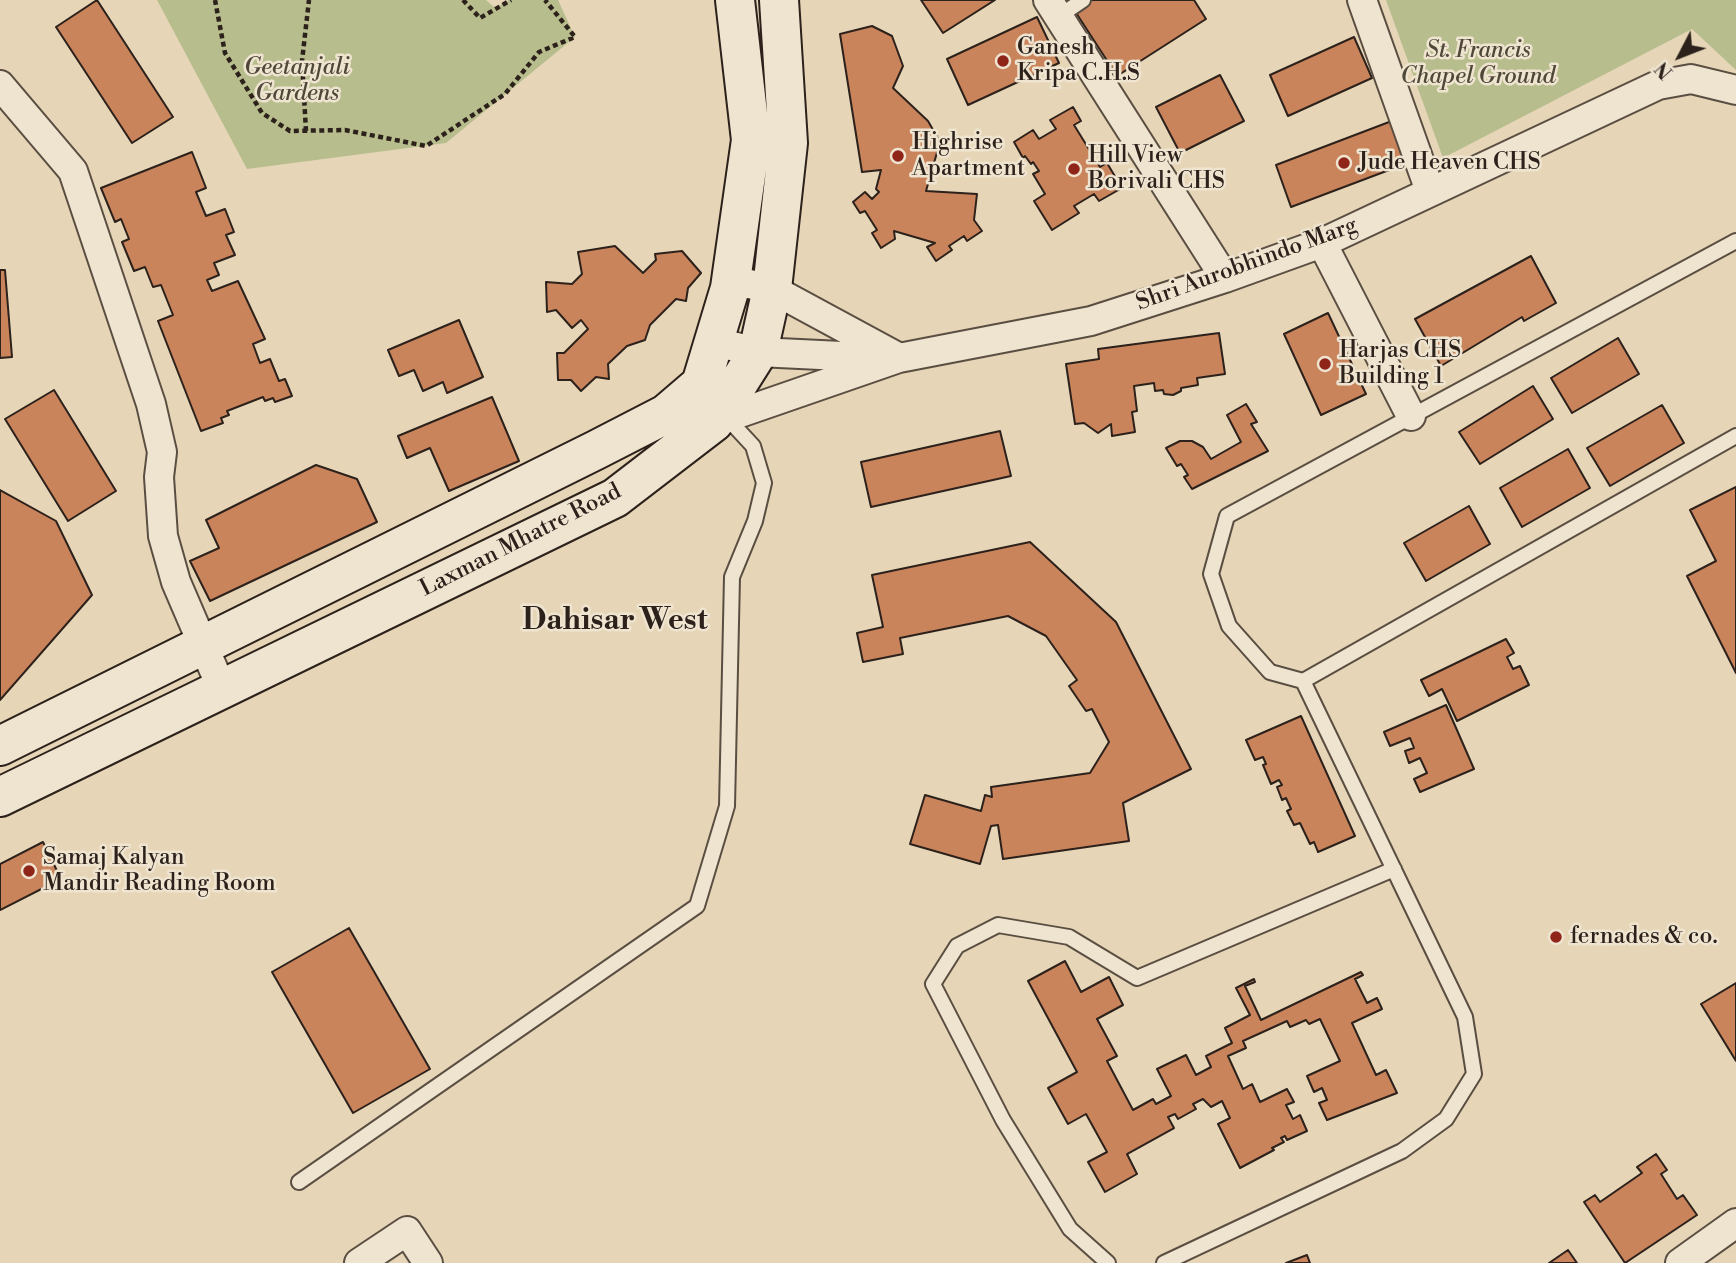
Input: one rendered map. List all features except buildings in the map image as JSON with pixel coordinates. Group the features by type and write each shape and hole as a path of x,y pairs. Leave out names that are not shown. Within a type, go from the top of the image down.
{"main road":[{"name":"Laxman Mhatre Road","path":"0,746 666,414 701,384 731,280 751,140 735,0"},
{"name":"Laxman Mhatre Road","path":"0,797 615,498 721,420 758,352 772,289 788,144 779,0"}],"street":[{"path":"1362,0 1430,191"},
{"path":"1053,8 1225,278"},
{"name":"Shri Aurobhindo Marg","path":"666,414 721,420 899,358 1091,321 1225,278 1322,243 1657,85 1691,79 1736,90"},
{"path":"0,85 73,171 151,404 162,452 159,477 163,536 176,582 222,689"},
{"path":"1322,243 1411,416"},
{"path":"731,280 772,289 899,358"},
{"name":"Shri Aurobhindo Marg","path":"713,342 758,352 899,358"},
{"path":"1680,1263 1736,1223"},
{"path":"359,1263 407,1231 428,1263"}],"lane":[{"path":"1053,8 1083,0"},
{"path":"1736,241 1227,516 1211,574 1229,626 1270,672 1303,681 1736,436"},
{"path":"299,1182 697,906 727,806 732,577 755,521 764,483 753,446 721,420"},
{"path":"1164,1263 1402,1151 1446,1119 1474,1074 1465,1017 1303,681"},
{"path":"1108,1263 1070,1229 1003,1120 933,984 957,946 998,925 1058,935 1069,937 1137,978 1394,869"}],"path":[{"path":"215,0 225,53 262,113 290,131 345,130 426,146 505,94 539,52 575,37 545,0"},
{"path":"306,131 302,61 309,0"},
{"path":"463,0 480,18 510,0"}],"green space":[{"name":"Geetanjali Gardens","path":"157,0 486,0 495,8 509,0 558,0 575,37 446,143 247,169"},
{"name":"St. Francis Chapel Ground","path":"1386,0 1736,0 1736,70 1692,29 1443,158"}],"place":[{"name":"Ganesh Kripa C.H.S","path":"1003,61"},
{"name":"Highrise Apartment","path":"898,156"},
{"name":"Jude Heaven CHS","path":"1344,163"},
{"name":"Hill View Borivali CHS","path":"1074,169"},
{"name":"Harjas CHS Building 1","path":"1325,364"},
{"name":"Samaj Kalyan Mandir Reading Room","path":"29,871"},
{"name":"fernades & co.","path":"1556,937"}],"district":[{"name":"Dahisar West","path":"615,622"}]}
